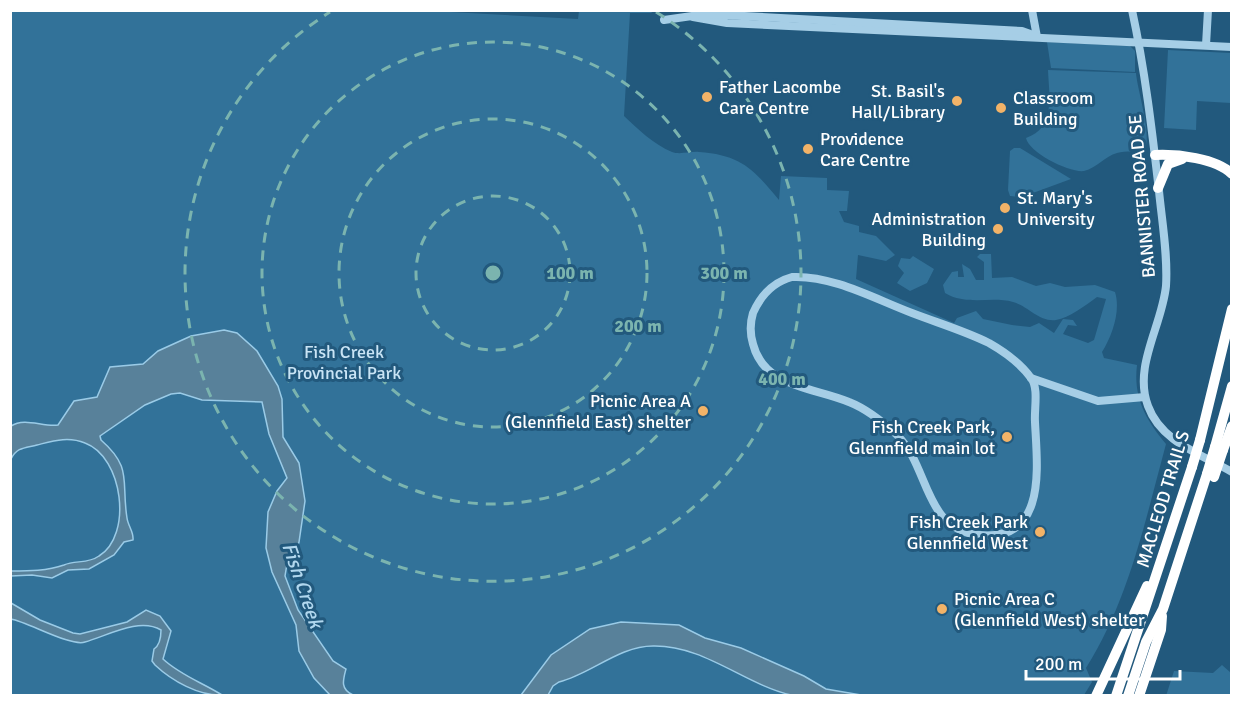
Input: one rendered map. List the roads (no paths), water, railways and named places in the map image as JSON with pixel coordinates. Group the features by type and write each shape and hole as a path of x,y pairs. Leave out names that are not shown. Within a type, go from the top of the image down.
{"highway":[{"path":"1155,155 1182,156 1217,164 1232,174"},
{"path":"1158,188 1168,164 1176,159 1190,159"},
{"name":"MACLEOD TRAIL S","path":"1116,695 1192,467 1232,309"},
{"name":"MACLEOD TRAIL S","path":"1128,696 1146,642 1163,609 1210,476 1219,448 1232,386"},
{"path":"1219,448 1232,426"},
{"path":"1098,692 1147,586 1157,575"},
{"path":"1139,696 1161,630 1163,609"}],"street":[{"path":"1032,10 1037,37"},
{"name":"BANNISTER ROAD SE","path":"1132,10 1139,41 1155,155 1166,287 1160,321 1144,368 1145,397 1153,417 1168,436 1205,456"},
{"path":"1206,45 1208,10"},
{"path":"664,20 693,17 717,22 1028,39 1037,37 1232,47"},
{"path":"1030,377 1035,387 1037,477 1032,508 1018,524 1000,533 981,535 965,532 938,513 912,454 884,424 847,401 783,381 762,364 752,341 752,317 762,298 777,282 792,277 815,278 980,339 1006,355 1030,377 1054,387 1098,401 1145,397"},
{"path":"1034,399 1040,389 1054,387"},
{"path":"1205,456 1232,466"},
{"path":"1205,456 1232,472"}],"place":[{"name":"Father Lacombe Care Centre","path":"707,97"},
{"name":"St. Basil's Hall/Library","path":"957,101"},
{"name":"Classroom Building","path":"1001,108"},
{"name":"Providence Care Centre","path":"808,149"},
{"name":"St. Mary's University","path":"1005,208"},
{"name":"Administration Building","path":"998,229"},
{"name":"Picnic Area A (Glennfield East) shelter","path":"703,411"},
{"name":"Fish Creek Park, Glennfield main lot","path":"1007,437"},
{"name":"Fish Creek Park Glennfield West","path":"1040,532"},
{"name":"Picnic Area C (Glennfield West) shelter","path":"942,609"}],"park label":[{"name":"Fish Creek Provincial Park","path":"344,362"}],"water label":[{"name":"Fish Creek","path":"303,585"}]}
